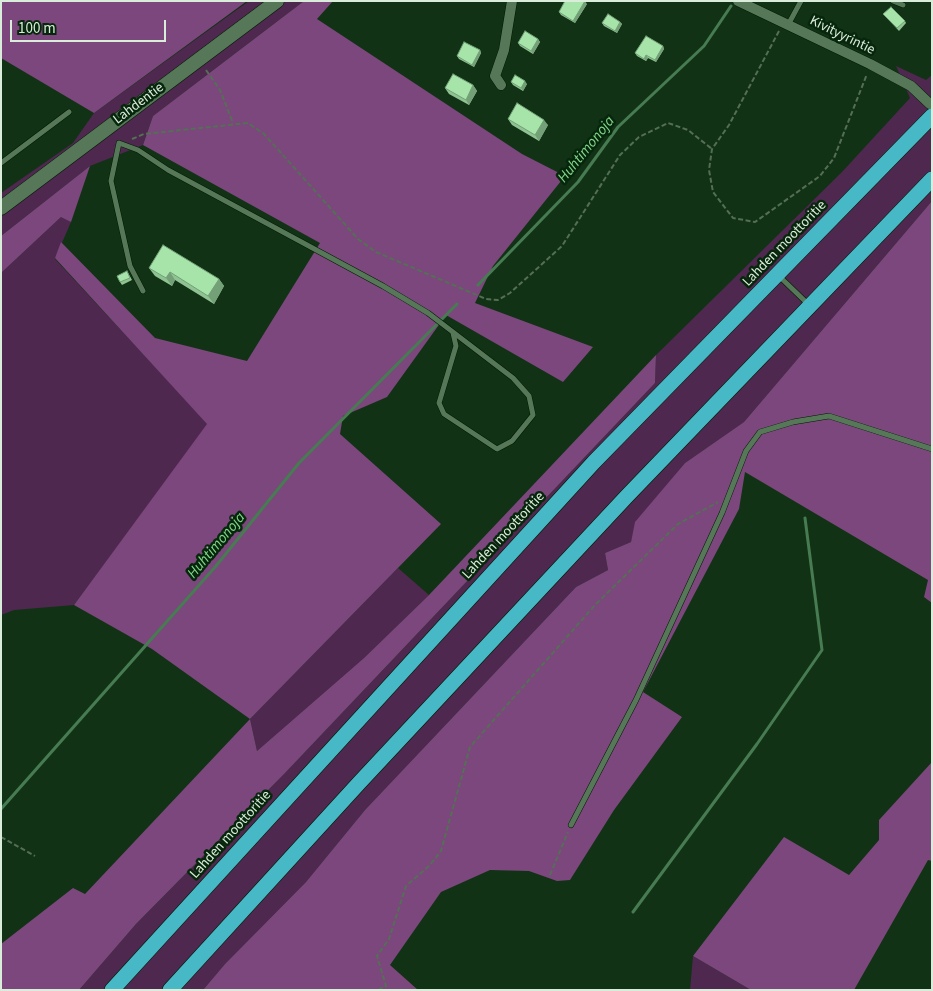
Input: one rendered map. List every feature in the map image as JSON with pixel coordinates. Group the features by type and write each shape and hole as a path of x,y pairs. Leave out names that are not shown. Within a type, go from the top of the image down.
{"highway":[{"name":"Lahden moottoritie","path":"112,990 594,462 778,275 931,110"},
{"path":"170,990 372,768 809,305 932,179"}],"main road":[{"name":"Lahdentie","path":"1,208 277,1"}],"street":[{"path":"501,85 495,76 504,50 512,1"},
{"name":"Kivityyrintie","path":"738,1 870,64 911,86 931,110"}],"lane":[{"path":"786,23 801,1"},
{"path":"893,1 902,5"},
{"path":"1,163 69,112"},
{"path":"143,291 130,266 111,181 119,143 138,150 157,164 383,286 434,317 513,378 529,396 533,415 512,442 497,449 444,414 439,403 456,346 453,333"},
{"path":"778,275 809,305"},
{"path":"571,825 636,700 729,496 746,451 760,432 793,422 829,416 932,449"}],"path":[{"path":"786,23 729,125 712,149 709,170 713,192 733,218 755,222 820,176 834,158 870,64"},
{"path":"200,59 220,90 233,123"},
{"path":"119,143 144,134 233,123 248,123 264,134 338,219 358,239 376,252 486,299 498,300 510,293 562,246 620,154 639,137 668,123 688,130 712,149"},
{"path":"378,990 386,986 377,956 389,939 406,886 430,865 440,851 470,748 595,605 616,584 678,524 729,496"},
{"path":"550,875 571,825"},
{"path":"1,837 34,856"}],"shaded area":[{"path":"1,1 247,1 94,113 1,58"},
{"path":"249,1 304,1 153,116 143,145 90,166 1,236 1,193 73,143 94,113"},
{"path":"304,1 333,1 317,19 522,154 565,176 493,266 475,303 593,347 563,382 446,315 387,397 343,416 340,434 441,524 250,719 152,649 74,605 207,424 55,258 61,242 155,338 247,361 320,243 143,145 153,116"},
{"path":"896,66 926,80 932,75 932,201 744,422 685,463 636,522 631,542 605,553 608,570 576,587 365,810 306,882 225,964 203,990 79,990 136,924 286,772 655,383 656,355 842,172 910,98"},
{"path":"90,166 71,222 61,217 1,273 1,236"},
{"path":"932,201 932,603 924,597 928,580 745,472 739,509 643,692 682,717 614,810 570,880 557,881 529,871 490,870 441,892 390,965 418,990 203,990 225,964 306,882 365,810 576,587 608,570 605,553 631,542 635,522 685,463 744,422"},
{"path":"62,216 71,222 55,259 208,424 74,605 14,610 1,615 1,273"},
{"path":"656,355 655,383 286,772 136,924 79,990 1,990 1,944 73,888 85,894 250,719 257,751 364,658 429,595"},
{"path":"398,568 429,595 364,658 257,751 250,719"},
{"path":"932,762 932,861 928,860 854,990 751,990 693,956 784,837 849,875 879,840 879,820"},
{"path":"693,956 751,990 690,990"}],"building":[{"path":"565,1 585,1 573,21 559,12"},
{"path":"891,7 905,21 897,28 883,14"},
{"path":"608,14 620,22 615,31 602,23"},
{"path":"525,31 538,39 531,51 518,43"},
{"path":"646,36 663,46 655,60 646,55 644,59 635,53"},
{"path":"464,42 480,50 472,65 457,56"},
{"path":"453,74 473,85 466,100 445,88"},
{"path":"515,75 525,81 521,88 511,82"},
{"path":"517,103 544,120 535,135 508,119"},
{"path":"163,245 219,279 208,296 170,272 166,278 149,268"},
{"path":"127,271 130,278 120,282 117,276"}],"waterway":[{"name":"Huhtimonoja","path":"478,285 578,182 618,127 704,46 731,6"},
{"name":"Huhtimonoja","path":"1,809 216,566 299,463 457,304"},
{"path":"633,912 757,744 822,650 805,518"}]}
